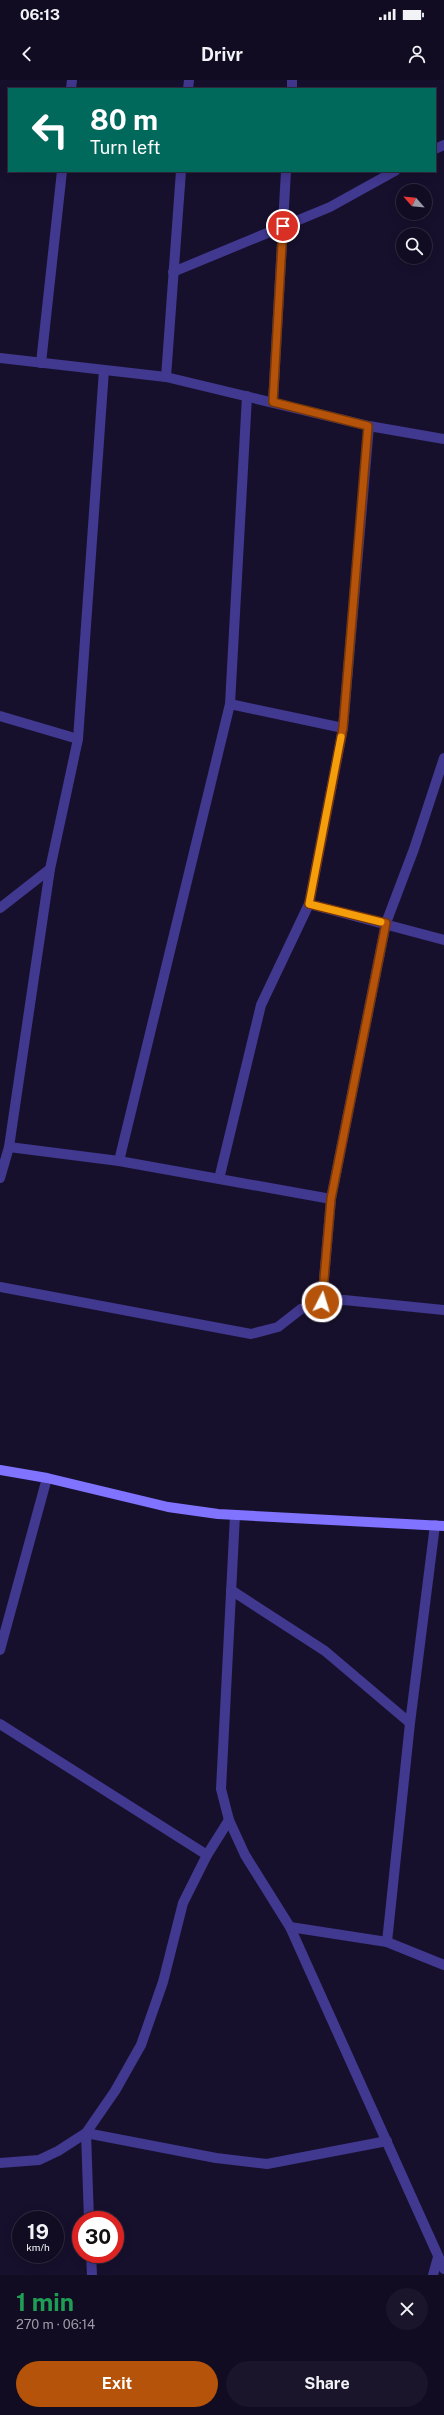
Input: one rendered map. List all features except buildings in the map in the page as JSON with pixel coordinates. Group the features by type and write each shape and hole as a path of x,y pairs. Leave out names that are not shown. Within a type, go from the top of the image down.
{"street":[{"path":"41,363 62,172"},
{"path":"166,377 181,172"},
{"path":"273,402 286,172"},
{"path":"173,272 330,207 393,172"},
{"path":"0,358 166,377 368,426 444,439"},
{"path":"0,1178 9,1147 50,869 78,739 104,370"},
{"path":"119,1161 230,704 247,396"},
{"path":"218,1179 261,1005 309,904 343,728 368,426"},
{"path":"230,704 343,728"},
{"path":"0,716 78,739"},
{"path":"322,1302 331,1199 386,923 414,849 444,758"},
{"path":"0,908 50,869"},
{"path":"309,904 386,923 444,940"},
{"path":"9,1147 119,1161 331,1199"},
{"path":"0,1287 251,1334 278,1327 301,1308 322,1302 344,1300 444,1310"},
{"path":"0,1470 48,1478 168,1507 235,1515 439,1525 410,1723 387,1942"},
{"path":"0,1650 48,1478"},
{"path":"235,1515 222,1789 229,1820 245,1854 290,1927 444,2270"},
{"path":"231,1590 325,1651 410,1723"},
{"path":"0,1724 207,1855"},
{"path":"0,2163 39,2160 58,2152 86,2133 115,2091 141,2045 163,1982 183,1904 207,1855 229,1820"},
{"path":"290,1927 387,1942 444,1965"},
{"path":"86,2133 216,2158 267,2164 387,2141"},
{"path":"86,2133 89,2211"},
{"path":"433,2275 438,2256"},
{"path":"91,2263 92,2275"}],"slow traffic":[{"path":"341,737 309,904 381,922"}],"route":[{"path":"283,226 273,402 368,426 343,728 309,904 386,923 331,1199 322,1302"}]}
